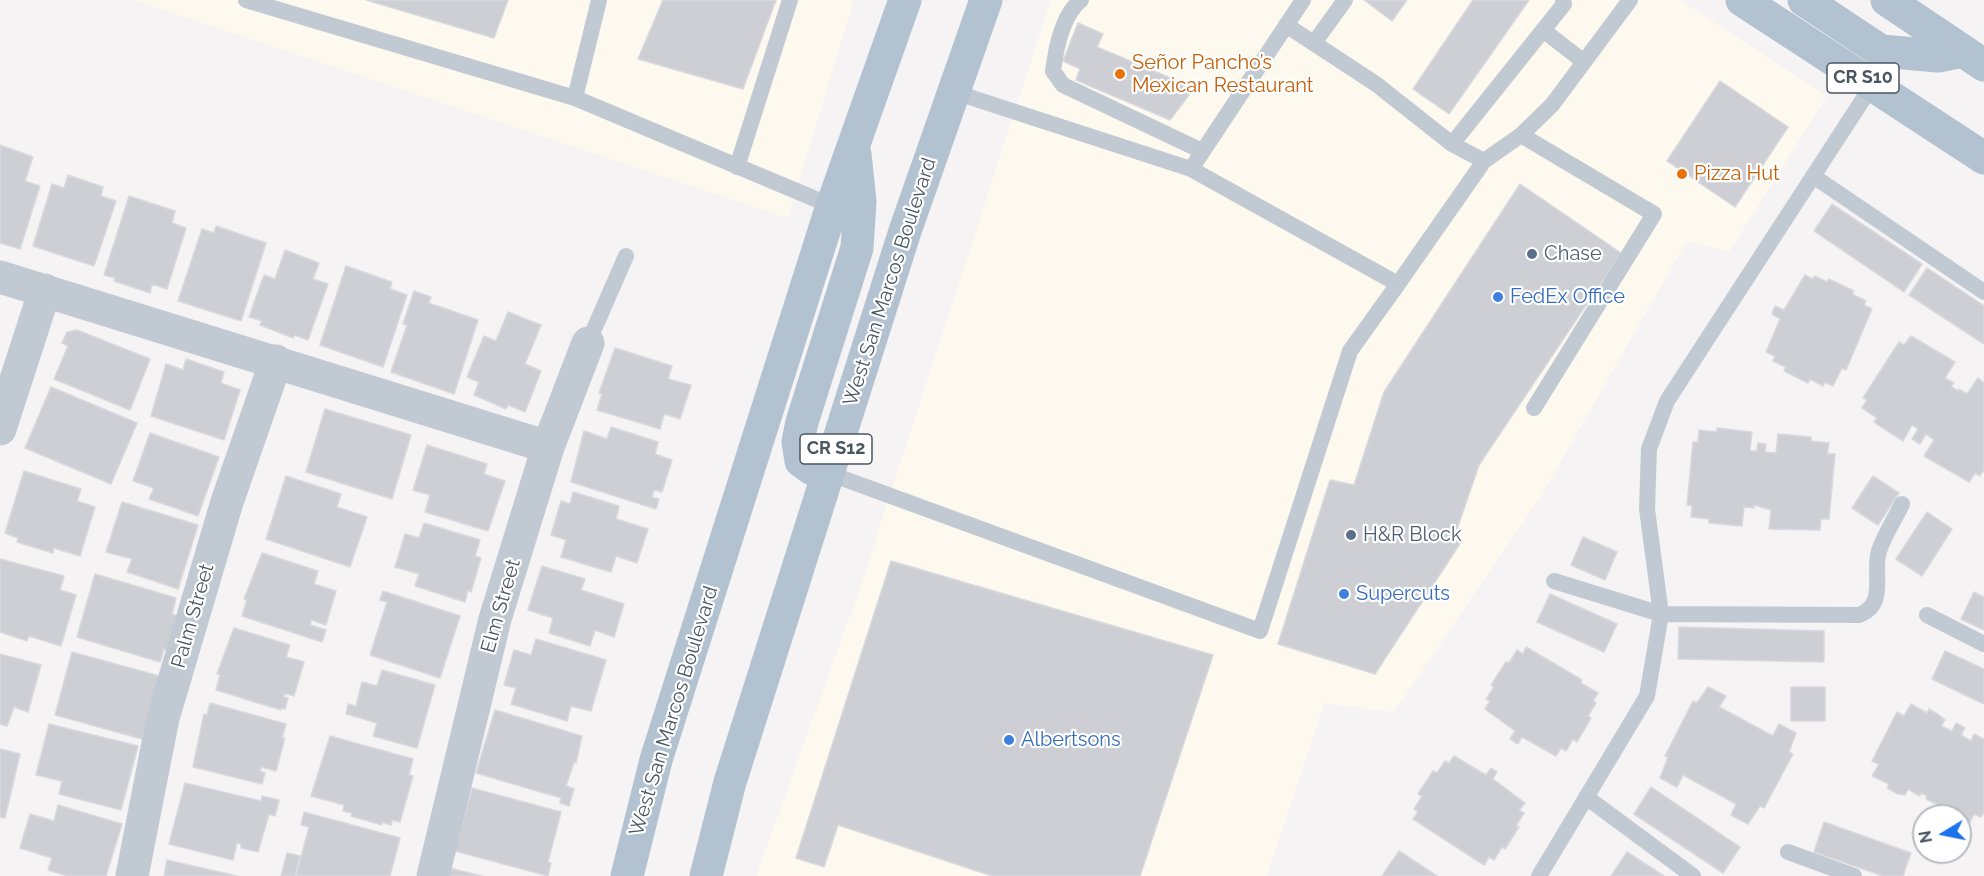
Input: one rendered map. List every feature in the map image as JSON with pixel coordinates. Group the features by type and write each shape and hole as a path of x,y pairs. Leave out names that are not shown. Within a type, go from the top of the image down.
{"main road":[{"name":"West San Marcos Boulevard","path":"627,876 656,760 832,206 905,0"},
{"name":"West San Marcos Boulevard","path":"706,876 730,782 905,231 986,0"},
{"name":"CR S10","path":"1742,0 1984,158"},
{"path":"1804,0 1881,51 1974,58"},
{"path":"1887,0 1974,58"},
{"path":"828,473 812,469 801,461 798,442 802,422 857,248 860,201 854,146"}],"street":[{"path":"0,277 548,447"},
{"path":"0,429 45,290"},
{"name":"Elm Street","path":"433,876 495,619 548,447 588,343"},
{"name":"Palm Street","path":"132,876 164,718 226,502 276,361"}],"lane":[{"path":"246,0 574,98 832,206"},
{"path":"574,98 599,0"},
{"path":"737,166 790,0"},
{"path":"1081,0 1071,8 1056,53 1053,71 1063,85 1202,151"},
{"path":"1191,169 1303,0"},
{"path":"1314,43 1345,0"},
{"path":"1452,144 1564,4 1563,0"},
{"path":"828,473 1260,631 1350,351 1484,161 1521,135 1552,105 1630,0"},
{"path":"1286,25 1376,84 1452,144 1484,161"},
{"path":"1543,30 1584,62"},
{"path":"1539,876 1647,696 1661,614 1647,509 1649,449 1667,401 1873,84"},
{"path":"954,92 1191,169 1398,284"},
{"path":"1521,135 1654,214 1534,408"},
{"path":"1813,176 1984,292"},
{"path":"588,343 626,256"},
{"path":"1554,581 1661,614 1859,615 1866,612 1877,595 1878,553 1902,504"},
{"path":"1927,615 1984,644"},
{"path":"1586,797 1694,876"},
{"path":"1788,852 1854,876"}],"shaded area":[{"path":"134,0 854,0 788,218"},
{"path":"1051,0 1680,0 1827,96 1729,252 1687,241 1543,493 1394,712 1324,703 1267,876 756,876 856,599"}],"building":[{"path":"366,0 508,0 494,38"},
{"path":"663,0 776,0 743,89 638,59"},
{"path":"1364,0 1407,0 1392,21"},
{"path":"1473,0 1529,0 1449,114 1413,89"},
{"name":"Señor Pancho’s Mexican Restaurant","path":"1078,23 1103,34 1097,47 1180,82 1192,91 1170,120 1076,80 1080,69 1063,61"},
{"path":"1720,81 1788,127 1735,207 1667,161"},
{"path":"0,145 33,157 25,181 40,186 20,249 0,243"},
{"path":"68,175 103,187 101,196 116,201 94,266 33,246 52,184 64,188"},
{"path":"1520,184 1621,253 1479,465 1454,538 1461,542 1375,674 1278,644 1330,480 1354,485 1384,392"},
{"path":"129,196 175,211 172,223 186,228 167,289 152,284 150,293 114,281 115,278 104,275"},
{"path":"1832,204 1922,264 1904,292 1814,231"},
{"path":"216,226 266,243 241,321 178,301 202,229 214,233"},
{"path":"285,250 319,263 313,279 328,284 308,340 295,335 293,338 260,325 262,321 249,317 264,275 275,279"},
{"path":"346,266 392,282 390,289 407,295 383,367 320,345"},
{"path":"1927,268 1984,306 1984,344 1909,295"},
{"path":"1805,275 1813,279 1815,276 1827,282 1829,279 1854,291 1852,294 1866,301 1864,305 1872,309 1846,370 1842,368 1833,386 1825,382 1823,386 1810,379 1808,383 1784,371 1786,367 1773,361 1775,356 1766,352 1780,319 1772,314 1775,306 1784,310"},
{"path":"414,291 431,297 429,303 478,320 454,394 391,372 407,325 403,324"},
{"path":"508,312 541,325 525,364 541,371 525,412 508,405 506,409 474,395 479,382 467,377 484,336 496,341"},
{"path":"77,330 150,359 130,410 54,379 68,346 62,343 67,332"},
{"path":"1911,336 1955,362 1945,378 1954,383 1951,386 1958,391 1959,389 1967,394 1978,378 1984,383 1984,470 1980,476 1975,473 1969,482 1924,456 1934,440 1926,434 1920,444 1912,439 1918,429 1912,425 1903,441 1874,422 1877,418 1862,408 1867,400 1863,398 1899,342 1904,345"},
{"path":"615,348 672,366 668,379 691,385 680,419 664,414 660,429 597,410 602,394 599,393"},
{"path":"186,359 224,372 221,383 240,390 224,440 151,416 166,364 183,370"},
{"path":"51,387 137,423 111,484 25,448"},
{"path":"325,409 411,435 392,499 306,472"},
{"path":"611,427 658,442 655,454 672,460 662,492 654,490 652,497 659,499 656,509 571,482 584,431 607,439"},
{"path":"1717,428 1752,432 1750,451 1757,451 1758,443 1766,444 1765,452 1776,453 1778,434 1811,437 1811,441 1829,443 1827,454 1835,454 1829,519 1821,519 1820,530 1769,529 1771,510 1754,505 1754,508 1744,507 1742,526 1709,523 1709,519 1691,517 1692,506 1687,505 1693,442 1698,442 1699,430 1717,432"},
{"path":"150,433 219,457 198,516 149,499 154,488 133,481"},
{"path":"427,445 487,464 484,474 505,481 488,531 425,512 430,495 413,490"},
{"path":"24,471 81,489 77,501 95,507 80,556 54,548 53,553 17,542 18,538 5,533"},
{"path":"286,476 341,494 337,507 367,517 350,567 266,539"},
{"path":"1873,476 1899,493 1878,525 1852,508"},
{"path":"573,492 619,506 616,519 648,529 637,563 616,556 611,572 561,557 566,540 551,535 561,501 570,504"},
{"path":"122,502 198,525 178,589 127,572 132,559 106,552"},
{"path":"1927,512 1952,529 1922,576 1896,559"},
{"path":"424,523 480,540 475,556 481,558 471,592 468,590 465,602 415,586 419,574 395,567 405,534 419,538"},
{"path":"1583,537 1617,552 1605,580 1571,565"},
{"path":"262,553 318,571 314,584 336,591 326,625 311,620 310,625 326,630 322,642 242,616 247,600 244,599"},
{"path":"0,559 64,576 60,590 76,595 61,646 29,636 27,641 0,632"},
{"name":"Albertsons","path":"891,561 1213,655 1140,876 992,876 838,825 824,867 796,858"},
{"path":"542,566 585,579 581,590 624,604 614,637 595,630 590,646 549,633 553,618 528,610"},
{"path":"95,574 176,598 172,614 178,616 168,650 164,649 160,662 77,637"},
{"path":"383,591 460,616 440,678 370,655 387,602 380,600"},
{"path":"1974,592 1984,597 1984,630 1961,619"},
{"path":"1550,594 1617,624 1604,652 1537,622"},
{"path":"1679,627 1824,631 1824,662 1678,659"},
{"path":"234,628 290,645 286,657 304,662 294,696 285,693 284,697 288,698 285,709 281,708 281,710 216,690 220,675 217,674"},
{"path":"536,639 606,660 591,711 571,706 567,721 511,704 516,688 504,685 514,650 531,655"},
{"path":"1526,647 1582,680 1581,683 1598,693 1593,701 1596,703 1588,716 1591,718 1577,742 1573,739 1566,751 1561,748 1556,756 1522,737 1518,744 1510,739 1515,731 1485,709 1490,701 1486,699 1494,687 1491,685 1506,662 1509,663 1517,650 1523,654"},
{"path":"1945,651 1984,669 1984,704 1932,679"},
{"path":"72,652 159,676 142,739 55,715"},
{"path":"0,654 41,665 28,712 14,707 7,726 0,724"},
{"path":"382,670 435,685 417,748 373,736 377,723 346,714 348,704 356,706 362,682 377,686"},
{"path":"1708,687 1726,696 1719,707 1773,736 1779,724 1796,733 1789,752 1793,754 1764,808 1760,806 1748,824 1731,815 1736,804 1683,775 1677,787 1660,778 1668,757 1665,756 1693,701 1697,703"},
{"path":"1791,687 1825,687 1825,721 1791,721"},
{"path":"210,703 286,724 282,738 285,738 276,771 261,767 260,771 265,773 262,784 193,767 204,714 207,715"},
{"path":"1911,704 1927,713 1929,709 1945,720 1941,726 1952,731 1956,723 1965,728 1961,735 1971,741 1974,734 1984,739 1984,812 1981,817 1974,814 1972,818 1972,804 1936,804 1926,799 1927,796 1921,793 1920,796 1908,789 1905,795 1898,794 1887,788 1889,784 1872,776 1879,764 1872,761 1897,712 1904,716"},
{"path":"495,710 582,736 576,763 574,762 566,786 574,789 569,806 560,803 561,798 476,773"},
{"path":"49,724 138,746 121,810 59,794 62,781 36,775"},
{"path":"330,736 413,759 409,775 413,776 400,822 392,820 391,825 382,822 382,825 351,816 352,813 343,811 344,805 311,796"},
{"path":"0,749 20,754 5,818 0,817"},
{"path":"1454,756 1486,775 1491,768 1497,772 1493,779 1525,803 1519,810 1524,813 1516,826 1519,827 1505,849 1502,847 1494,860 1489,857 1484,865 1413,819 1418,812 1414,809 1422,796 1418,794 1433,771 1437,773 1445,761 1449,763"},
{"path":"185,783 261,801 262,796 279,800 275,816 269,814 258,852 241,848 241,844 237,843 233,860 169,844"},
{"path":"1651,787 1740,847 1723,873 1634,814"},
{"path":"472,788 561,812 548,862 551,863 548,876 455,851"},
{"path":"58,805 122,824 106,876 68,876 48,870 52,858 20,848 30,814 54,821"},
{"path":"304,812 400,838 390,876 296,876 309,827 301,825"},
{"path":"1824,822 1911,853 1903,876 1883,876 1814,852"},
{"path":"1399,851 1437,876 1382,876"},
{"path":"1627,852 1664,876 1611,876"},
{"path":"287,853 300,856 295,876 281,876"},
{"path":"167,860 237,876 164,876"},
{"path":"449,868 482,876 447,876"}],"place":[{"name":"Señor Pancho’s Mexican Restaurant","path":"1120,74"},
{"name":"Pizza Hut","path":"1682,174"},
{"name":"Chase","path":"1532,254"},
{"name":"FedEx Office","path":"1498,297"},
{"name":"H&R Block","path":"1351,535"},
{"name":"Supercuts","path":"1344,594"},
{"name":"Albertsons","path":"1009,740"}]}
